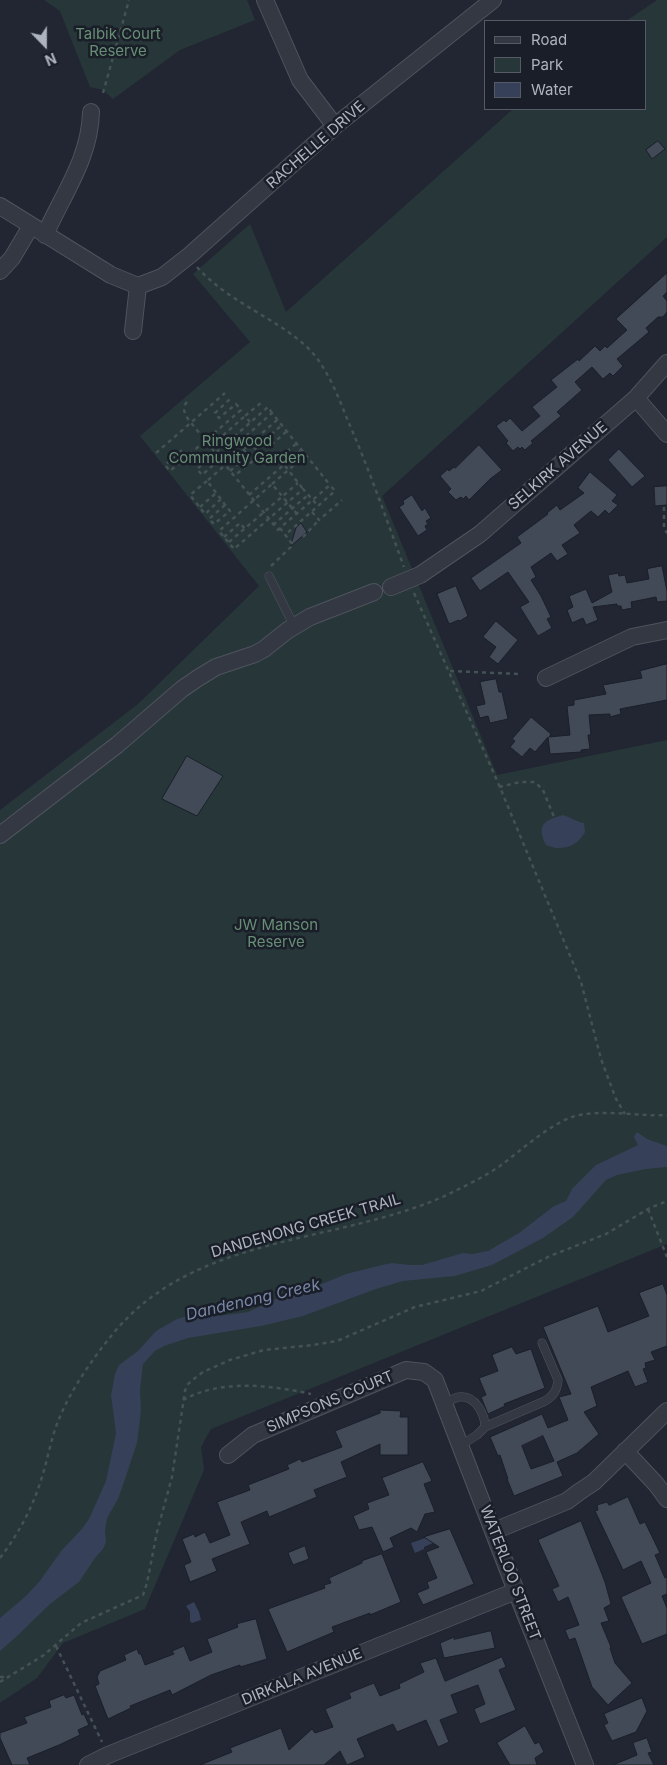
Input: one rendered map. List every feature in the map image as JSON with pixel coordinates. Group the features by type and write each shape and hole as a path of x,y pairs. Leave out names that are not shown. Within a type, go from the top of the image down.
{"street":[{"path":"265,0 300,80 335,126"},
{"name":"RACHELLE DRIVE","path":"138,286 162,277 190,255 335,126 493,0"},
{"path":"45,235 88,145 91,112"},
{"path":"0,206 111,275 138,286 133,331"},
{"path":"0,271 12,258 31,226"},
{"name":"SELKIRK AVENUE","path":"390,585 441,561 480,534 636,398 667,363"},
{"path":"636,398 667,434"},
{"path":"0,835 116,745 182,689 198,678 216,667 238,658 255,654 310,617 374,592"},
{"path":"546,678 632,637 667,630"},
{"name":"SIMPSONS COURT","path":"228,1455 253,1435 406,1370 424,1372 436,1380"},
{"name":"WATERLOO STREET","path":"436,1380 516,1591 585,1765"},
{"path":"494,1531 567,1501 594,1482 667,1411"},
{"path":"625,1452 656,1484 667,1499"},
{"name":"DIRKALA AVENUE","path":"88,1765 108,1755 516,1591"}],"lane":[{"path":"269,576 294,626"},
{"path":"374,592 390,585"},
{"path":"461,1445 477,1435 485,1427 545,1402 553,1396 558,1380 542,1343"},
{"path":"445,1404 459,1397 469,1398 481,1412 485,1427"}],"path":[{"path":"103,93 129,0"},
{"path":"190,255 195,265 207,277 300,341 318,361 340,402 357,441 408,576 581,982 601,1059 616,1099 625,1114"},
{"path":"156,453 225,393"},
{"path":"187,456 182,450 164,465 170,471 241,410 236,404 219,418 214,413 230,399"},
{"path":"187,402 184,405 184,411 191,423 278,530 280,528 293,545"},
{"path":"211,446 262,402"},
{"path":"272,413 202,475 197,469 268,407 336,491 286,535"},
{"path":"245,416 250,422"},
{"path":"221,499 205,514 190,495 278,420"},
{"path":"230,471 282,425"},
{"path":"265,440 270,446 287,432"},
{"path":"297,443 279,458 318,506"},
{"path":"234,476 253,461 243,449"},
{"path":"249,495 302,450"},
{"path":"303,489 234,548 219,531 306,455"},
{"path":"207,481 226,505 230,511 214,524 209,519 226,505"},
{"path":"229,543 298,483"},
{"path":"272,484 297,514"},
{"path":"280,528 330,485"},
{"path":"200,507 216,493"},
{"path":"274,524 308,495"},
{"path":"303,536 342,500"},
{"path":"664,506 664,528 667,534"},
{"path":"312,512 319,520"},
{"path":"224,537 240,523 245,529"},
{"path":"274,586 275,583 270,567 296,542"},
{"path":"450,671 519,674"},
{"path":"499,787 520,782 535,782 543,790 554,818"},
{"name":"DANDENONG CREEK TRAIL","path":"0,1558 14,1540 25,1521 42,1476 58,1421 72,1391 112,1335 149,1297 168,1284 226,1258 375,1218 446,1195 498,1167 554,1126 572,1117 599,1114 667,1115"},
{"path":"0,1682 44,1655 81,1623 143,1595 172,1477 183,1400 188,1385 195,1378 230,1360 264,1350 337,1341 415,1307 472,1294 509,1278 550,1256 606,1234 648,1209 667,1202"},
{"path":"648,1209 667,1257"},
{"path":"183,1400 206,1390 240,1386 294,1390 335,1400"},
{"path":"56,1646 108,1755"},
{"path":"0,1677 8,1677"}],"green space":[{"name":"Talbik Court Reserve","path":"44,0 247,0 255,20 180,50 113,99 103,90 90,87 60,11"},
{"path":"657,0 667,0 667,237 382,496 497,775 667,740 667,1244 211,1429 201,1447 204,1470 145,1609 63,1643 37,1678 0,1703 0,810 138,704 259,586 140,436 250,342 193,274 250,224 286,312 512,110 647,110 647,20 627,20"}],"water":[{"path":"563,815 584,823 585,832 578,841 568,847 557,848 546,845 542,833 544,824 551,819"},
{"path":"637,1132 647,1139 667,1146 667,1167 617,1175 606,1180 573,1217 543,1238 492,1265 455,1276 403,1281 303,1316 261,1326 188,1338 155,1351 143,1364 140,1390 141,1411 137,1443 118,1499 107,1518 106,1542 103,1549 79,1582 50,1604 0,1651 0,1618 39,1582 62,1550 89,1519 106,1481 116,1433 111,1395 115,1374 119,1365 138,1351 156,1331 177,1319 187,1316 218,1316 248,1312 290,1292 322,1284 346,1274 382,1265 392,1263 422,1265 463,1253 472,1254 488,1251 519,1233 554,1206 566,1201 572,1189 596,1165 638,1145 634,1137"},
{"path":"431,1536 433,1543 415,1553 411,1543"},
{"path":"194,1602 201,1620 192,1623 190,1621 190,1612 186,1606"}],"building":[{"path":"658,141 665,149 652,159 646,150"},
{"path":"667,273 667,292 663,296 667,301 667,312 663,317 658,317 646,328 649,332 617,359 623,366 613,376 610,373 603,379 592,367 575,382 582,390 557,412 561,416 531,441 533,443 525,450 522,447 520,449 518,447 513,451 496,426 510,418 522,431 540,416 532,407 557,387 551,380 578,359 579,361 595,346 600,351 605,346 607,348 627,330 616,319"},
{"path":"479,445 502,470 469,500 466,496 463,499 461,497 456,500 448,492 451,489 440,476 448,469 449,471 455,468"},
{"path":"619,449 645,476 632,487 608,460"},
{"path":"590,472 617,495 612,501 618,505 609,514 605,510 598,517 591,511 574,525 580,533 562,545 568,554 557,561 551,553 531,567 536,577 531,580 551,617 547,619 552,628 538,636 520,607 529,602 508,572 480,591 471,578 521,543 517,537 557,505 560,510 584,493 578,488"},
{"path":"667,486 667,505 655,506 654,487"},
{"path":"412,495 422,511 425,508 431,518 426,521 428,524 425,526 427,530 418,536 399,507 404,504 403,501"},
{"path":"301,523 307,532 290,547 296,528"},
{"path":"662,566 667,601 657,602 656,597 631,602 632,608 622,610 621,606 617,606 617,604 593,607 598,620 586,625 583,618 572,623 567,610 573,607 569,596 586,589 592,603 612,592 608,575 618,573 619,576 625,575 627,583 649,579 647,569"},
{"path":"456,586 468,616 460,621 449,624 437,594"},
{"path":"496,621 518,640 498,664 489,657 496,647 483,637"},
{"path":"667,664 667,700 620,709 621,714 610,717 610,714 589,715 591,735 588,735 590,749 581,750 581,752 550,754 548,737 535,752 530,748 522,757 510,747 515,741 512,739 531,717 551,734 549,737 570,735 567,706 574,705 574,700 606,694 603,685 642,678 640,671"},
{"path":"496,679 499,692 502,692 508,719 490,723 488,716 480,718 476,706 485,704 480,682"},
{"path":"187,756 223,776 197,816 162,799"},
{"path":"663,1284 667,1295 667,1346 651,1352 655,1360 645,1363 646,1368 643,1369 648,1382 635,1387 628,1371 591,1387 597,1406 584,1412 599,1434 577,1453 557,1462 563,1476 514,1496 500,1455 498,1456 490,1437 542,1414 548,1428 568,1420 559,1397 571,1394 543,1327 598,1306 608,1332 649,1316 639,1293","holes":["543,1436 554,1461 531,1469 522,1446"]},
{"path":"512,1347 516,1354 531,1349 545,1388 504,1404 505,1406 488,1414 481,1397 486,1395 479,1378 498,1371 492,1355"},
{"path":"380,1410 401,1411 400,1417 408,1417 408,1455 380,1455 380,1444 341,1462 347,1477 314,1490 317,1497 269,1517 267,1511 241,1522 250,1544 212,1559 217,1571 190,1582 184,1565 191,1562 182,1539 194,1534 195,1537 205,1532 210,1543 230,1535 217,1502 250,1490 248,1485 289,1469 287,1465 300,1459 302,1462 342,1447 335,1431 380,1413"},
{"path":"423,1462 432,1481 424,1484 435,1512 425,1514 417,1532 411,1528 390,1538 394,1547 383,1552 372,1527 359,1530 353,1516 369,1509 367,1503 389,1495 382,1478"},
{"path":"628,1497 640,1524 645,1522 660,1553 655,1555 665,1578 667,1577 667,1594 662,1596 667,1608 667,1634 642,1644 621,1597 651,1583 641,1561 623,1570 595,1511 598,1510 597,1505 607,1502 609,1505"},
{"path":"581,1521 605,1582 611,1604 604,1608 609,1621 601,1623 611,1647 615,1663 632,1683 608,1705 592,1687 575,1638 569,1640 565,1630 579,1625 568,1597 558,1602 552,1589 559,1586 538,1540"},
{"path":"450,1529 474,1584 423,1605 417,1593 429,1588 427,1582 437,1578 426,1552 439,1547 424,1537"},
{"path":"305,1546 309,1559 293,1565 288,1553"},
{"path":"382,1554 401,1602 370,1615 370,1613 332,1627 334,1632 287,1652 268,1609 325,1588 324,1585 331,1583 329,1578 362,1563 362,1561"},
{"path":"256,1619 267,1659 240,1667 240,1665 211,1675 172,1695 170,1690 130,1706 131,1708 108,1719 95,1686 99,1684 97,1677 100,1671 126,1660 124,1655 137,1649 145,1665 174,1654 172,1651 184,1646 190,1661 212,1652 207,1639 238,1627 237,1624"},
{"path":"491,1631 495,1648 444,1658 440,1643 454,1637 454,1639"},
{"path":"502,1657 506,1667 499,1670 516,1710 480,1724 474,1709 485,1704 478,1685 451,1695 458,1713 440,1720 449,1742 438,1747 426,1720 397,1732 393,1724 357,1739 365,1757 347,1765 340,1751 324,1765 200,1765 232,1752 230,1748 281,1728 289,1750 312,1729 315,1733 333,1727 325,1709 351,1698 349,1693 374,1683 380,1696 400,1688 399,1684 424,1672 420,1663 436,1658 445,1681"},
{"path":"64,1695 66,1698 74,1695 82,1715 84,1714 89,1725 78,1730 80,1735 27,1758 30,1765 12,1765 0,1738 0,1733 27,1723 24,1717 51,1707 49,1701"},
{"path":"642,1698 647,1711 636,1732 612,1741 604,1725 608,1723 604,1714"},
{"path":"525,1726 535,1744 539,1742 544,1752 535,1758 537,1765 510,1765 497,1743"},
{"path":"647,1738 652,1752 648,1753 654,1765 613,1765 637,1755 633,1743"}],"park label":[{"name":"Ringwood Community Garden","path":"237,450"},
{"name":"JW Manson Reserve","path":"276,934"}],"water label":[{"name":"Dandenong Creek","path":"253,1300"}]}
